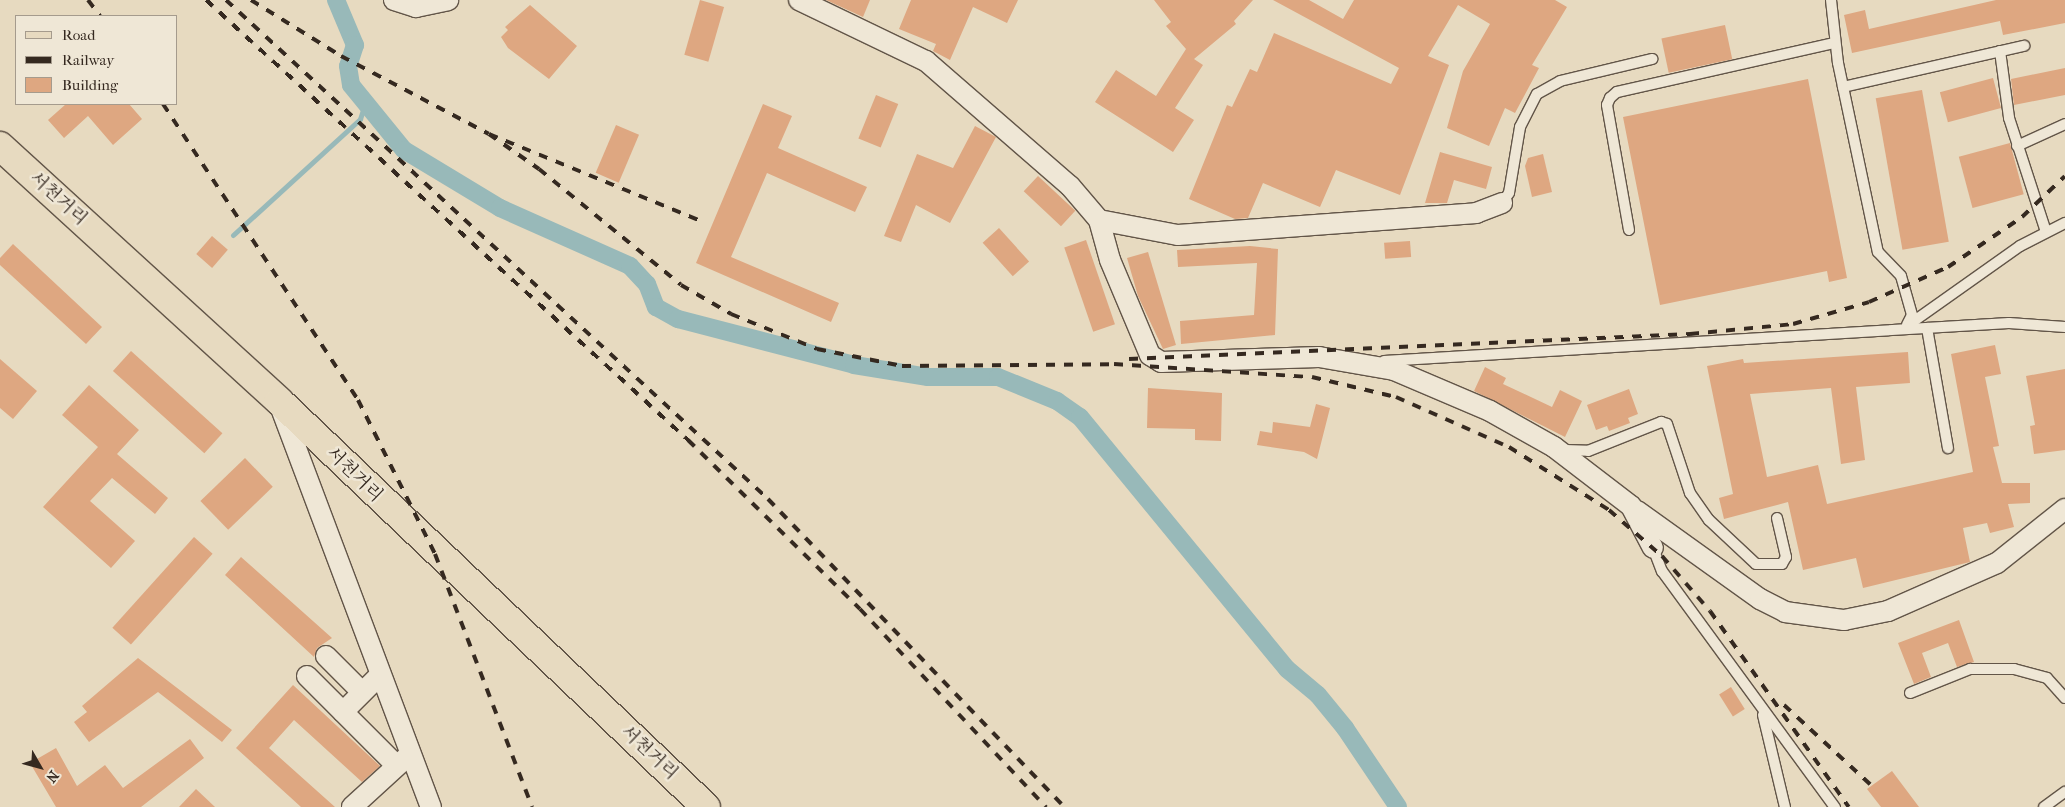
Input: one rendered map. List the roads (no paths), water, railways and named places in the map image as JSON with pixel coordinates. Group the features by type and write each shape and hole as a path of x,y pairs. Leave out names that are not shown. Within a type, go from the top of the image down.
{"main road":[{"name":"서천거리","path":"0,146 279,401 706,807"}],"street":[{"path":"394,0 416,7 448,0"},
{"path":"799,0 926,61 1070,186 1099,220 1110,260 1150,354 1161,362 1319,357 1394,370 1490,411 1554,447 1631,506 1760,599 1785,612 1844,620 1888,611 1996,563 2065,509"},
{"path":"1099,220 1178,235 1476,213 1502,203"},
{"path":"279,401 379,676 403,760 431,807"},
{"path":"1631,506 1653,548"},
{"path":"362,692 332,663 314,683 343,712 403,760"},
{"path":"343,712 379,676"},
{"path":"352,807 403,760"}],"lane":[{"path":"1831,0 1835,43 1843,87 1878,252 1901,276 1912,315 1903,328"},
{"path":"1629,230 1607,106 1610,98 1618,92 1835,43"},
{"path":"1843,87 2024,46"},
{"path":"2000,51 2017,146 2029,189 2041,205 2046,232"},
{"path":"1502,203 1509,193 1520,128 1537,94 1560,81 1652,58"},
{"path":"2017,146 2065,124"},
{"path":"1903,328 2046,232 2065,223"},
{"path":"1353,363 1903,328 2009,323 2065,327"},
{"path":"1927,328 1948,448"},
{"path":"1554,447 1588,451 1661,422 1667,424 1690,493 1715,526 1756,564 1782,564 1786,557 1776,518"},
{"path":"1653,548 1662,571 1763,714 1835,807"},
{"path":"1910,693 1970,670 2014,668 2047,678 2065,698"},
{"path":"1763,714 1785,807"},
{"path":"2044,807 2065,792"}],"waterway":[{"path":"336,0 355,45 348,66 351,85 404,150 500,208 630,266 647,284 656,307 678,319 854,365 928,377 998,377 1057,401 1080,417 1287,669 1318,695 1345,728 1398,807"},
{"path":"233,235 360,119 365,104"}],"railway":[{"path":"88,0 99,15"},
{"path":"206,0 688,440 860,609 1046,807"},
{"path":"226,0 768,499 1064,807"},
{"path":"251,0 341,56 489,134 704,222"},
{"path":"164,105 358,400 435,554 532,807"},
{"path":"489,134 539,169 681,285 731,314 817,349 902,366 1114,364 1312,377 1396,397 1509,447 1609,510 1662,556 1710,611 1849,807"},
{"path":"1129,359 1690,334 1793,324 1869,302 1948,267 2022,217 2065,176"},
{"path":"1784,705 1870,784"}]}
